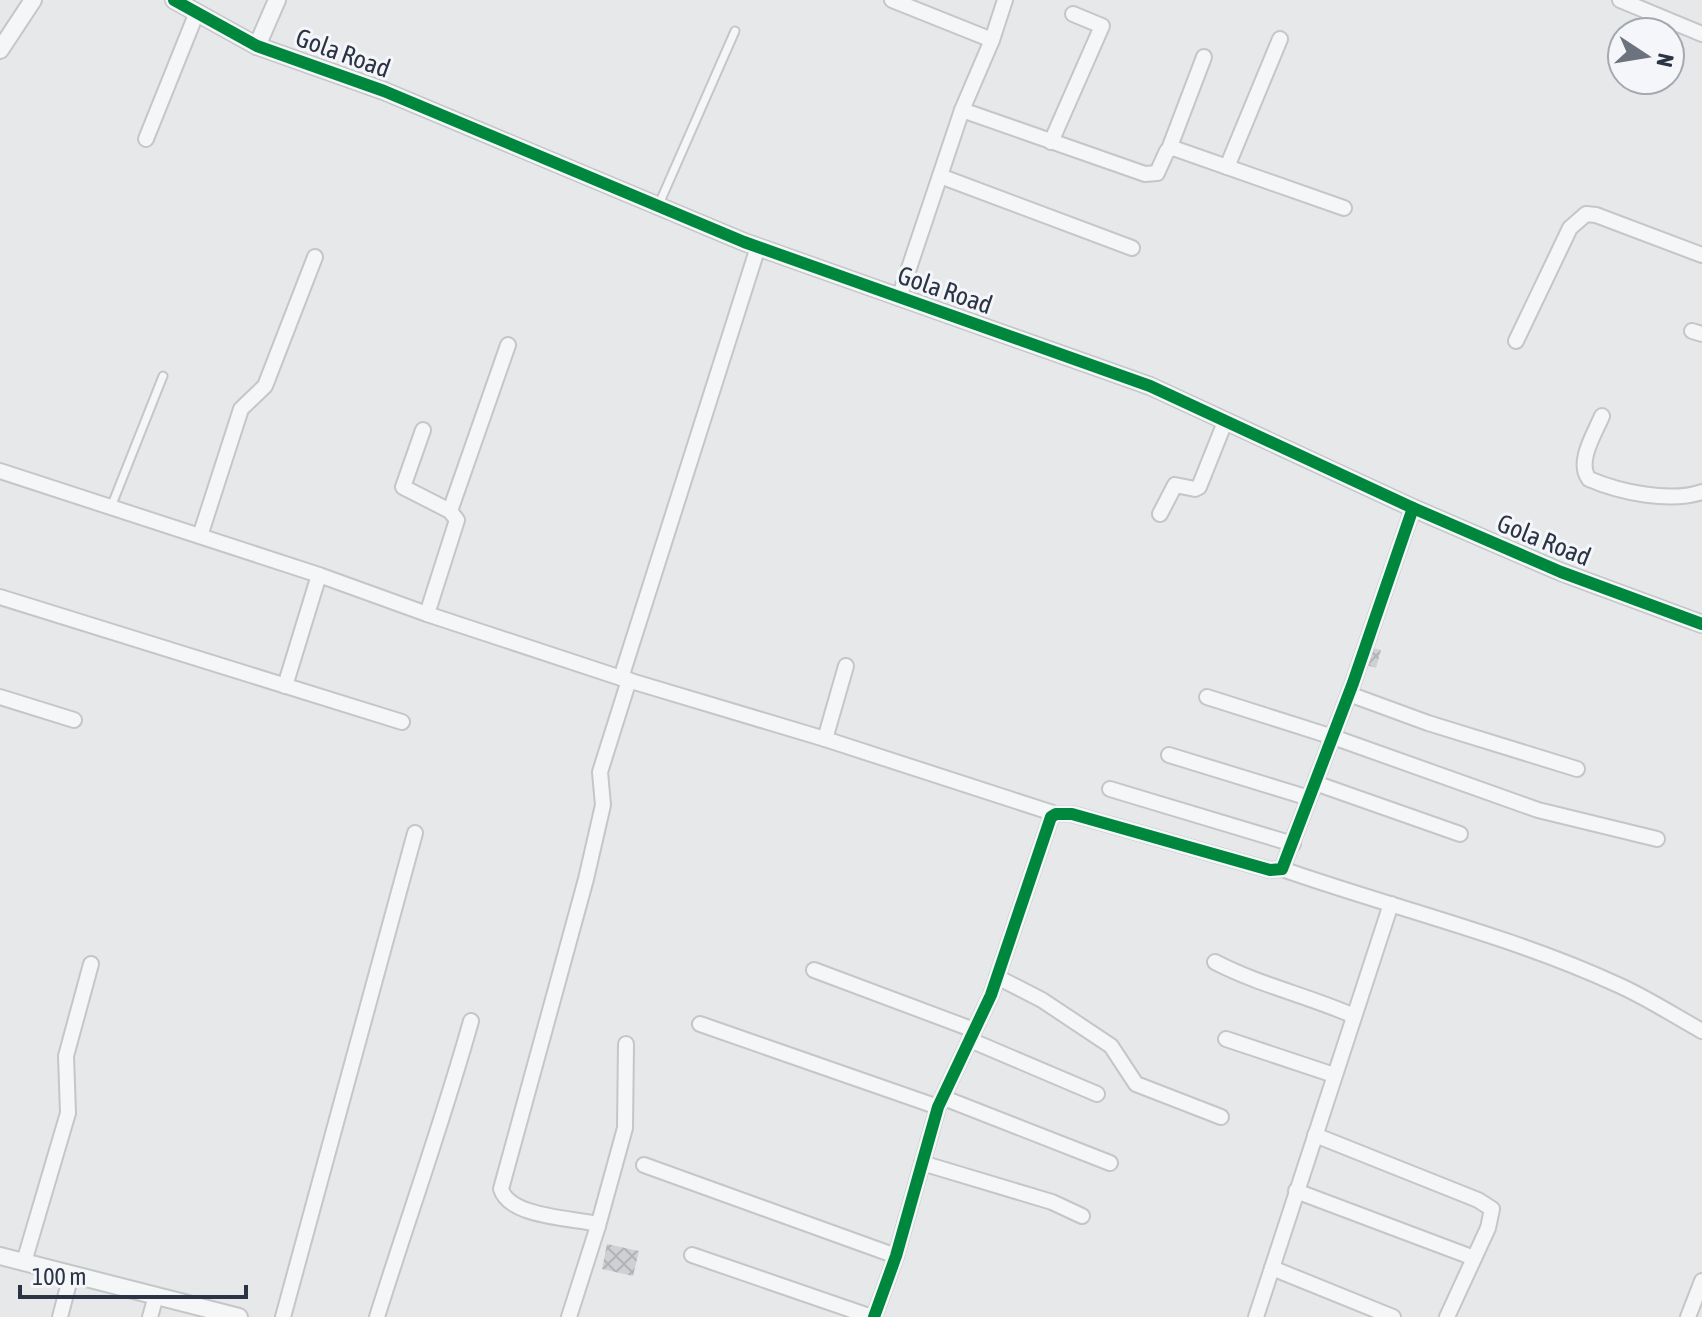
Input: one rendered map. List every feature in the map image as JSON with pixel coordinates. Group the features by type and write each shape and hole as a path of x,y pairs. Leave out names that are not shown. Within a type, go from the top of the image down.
{"street":[{"path":"0,50 33,0"},
{"name":"Gola Road","path":"174,0 257,46 384,91 758,247 1127,377 1561,572 1702,624"},
{"path":"257,46 277,0"},
{"path":"892,0 992,40"},
{"path":"899,298 962,110 992,40 1005,0"},
{"path":"1620,0 1702,34"},
{"path":"146,139 197,12"},
{"path":"1051,142 1101,27 1100,23 1073,14"},
{"path":"1227,167 1280,39"},
{"path":"962,110 1152,175 1158,172 1169,149 1204,57"},
{"path":"1169,149 1344,208"},
{"path":"940,176 1132,248"},
{"path":"1516,341 1570,228 1586,214 1702,255"},
{"path":"598,1226 524,1210 511,1203 501,1191 586,879 603,805 600,772 625,679 758,247"},
{"path":"200,536 241,409 265,386 315,257"},
{"path":"450,511 508,345"},
{"path":"1602,416 1586,455 1584,467 1589,479 1614,489 1650,495 1702,492"},
{"path":"1160,514 1175,485 1199,487 1225,422"},
{"path":"423,430 403,487 456,517 427,614"},
{"path":"0,471 625,679 825,739 1056,814 1072,814 1270,870 1282,869 1435,916 1579,968 1618,985 1702,1031"},
{"path":"1282,869 1349,694 1413,508"},
{"path":"285,686 319,575"},
{"path":"0,597 402,722"},
{"path":"825,739 846,666"},
{"path":"1349,694 1428,723 1577,769"},
{"path":"0,697 74,720"},
{"path":"1207,697 1333,737 1528,807 1657,839"},
{"path":"1169,755 1309,798"},
{"path":"1315,783 1460,834"},
{"path":"1110,789 1293,844"},
{"path":"692,1255 873,1317 896,1256 941,1102 997,977 1047,826 1056,814"},
{"path":"283,1317 415,833"},
{"path":"1256,1317 1391,904"},
{"path":"1215,962 1354,1016"},
{"path":"24,1262 65,1129 70,1102 66,1056 91,964"},
{"path":"814,970 972,1035 1097,1094"},
{"path":"997,977 1034,995 1111,1046 1136,1084 1221,1117"},
{"path":"377,1317 444,1115 471,1021"},
{"path":"700,1024 941,1102 1110,1163"},
{"path":"1226,1039 1334,1075"},
{"path":"569,1317 625,1128 626,1044"},
{"path":"1315,1135 1487,1204 1492,1209 1447,1317"},
{"path":"922,1163 1052,1202 1082,1216"},
{"path":"644,1165 896,1256"},
{"path":"1296,1191 1474,1258"},
{"path":"0,1256 239,1317"},
{"path":"1272,1268 1393,1317"},
{"path":"60,1317 71,1275"},
{"path":"1694,1314 1702,1281"},
{"path":"150,1317 156,1296"}],"lane":[{"path":"658,207 735,31"},
{"path":"111,507 163,376"}],"building":[{"path":"1368,647 1381,650 1376,668 1363,664"},
{"path":"607,1244 639,1251 633,1276 602,1269"}],"cycle path":[{"path":"174,0 257,46 384,91 744,242 1150,386 1413,508 1561,572 1702,624"},
{"path":"874,1317 896,1256 938,1107 991,995 1051,817 1072,814 1270,870 1282,869 1353,683 1413,508"}]}
